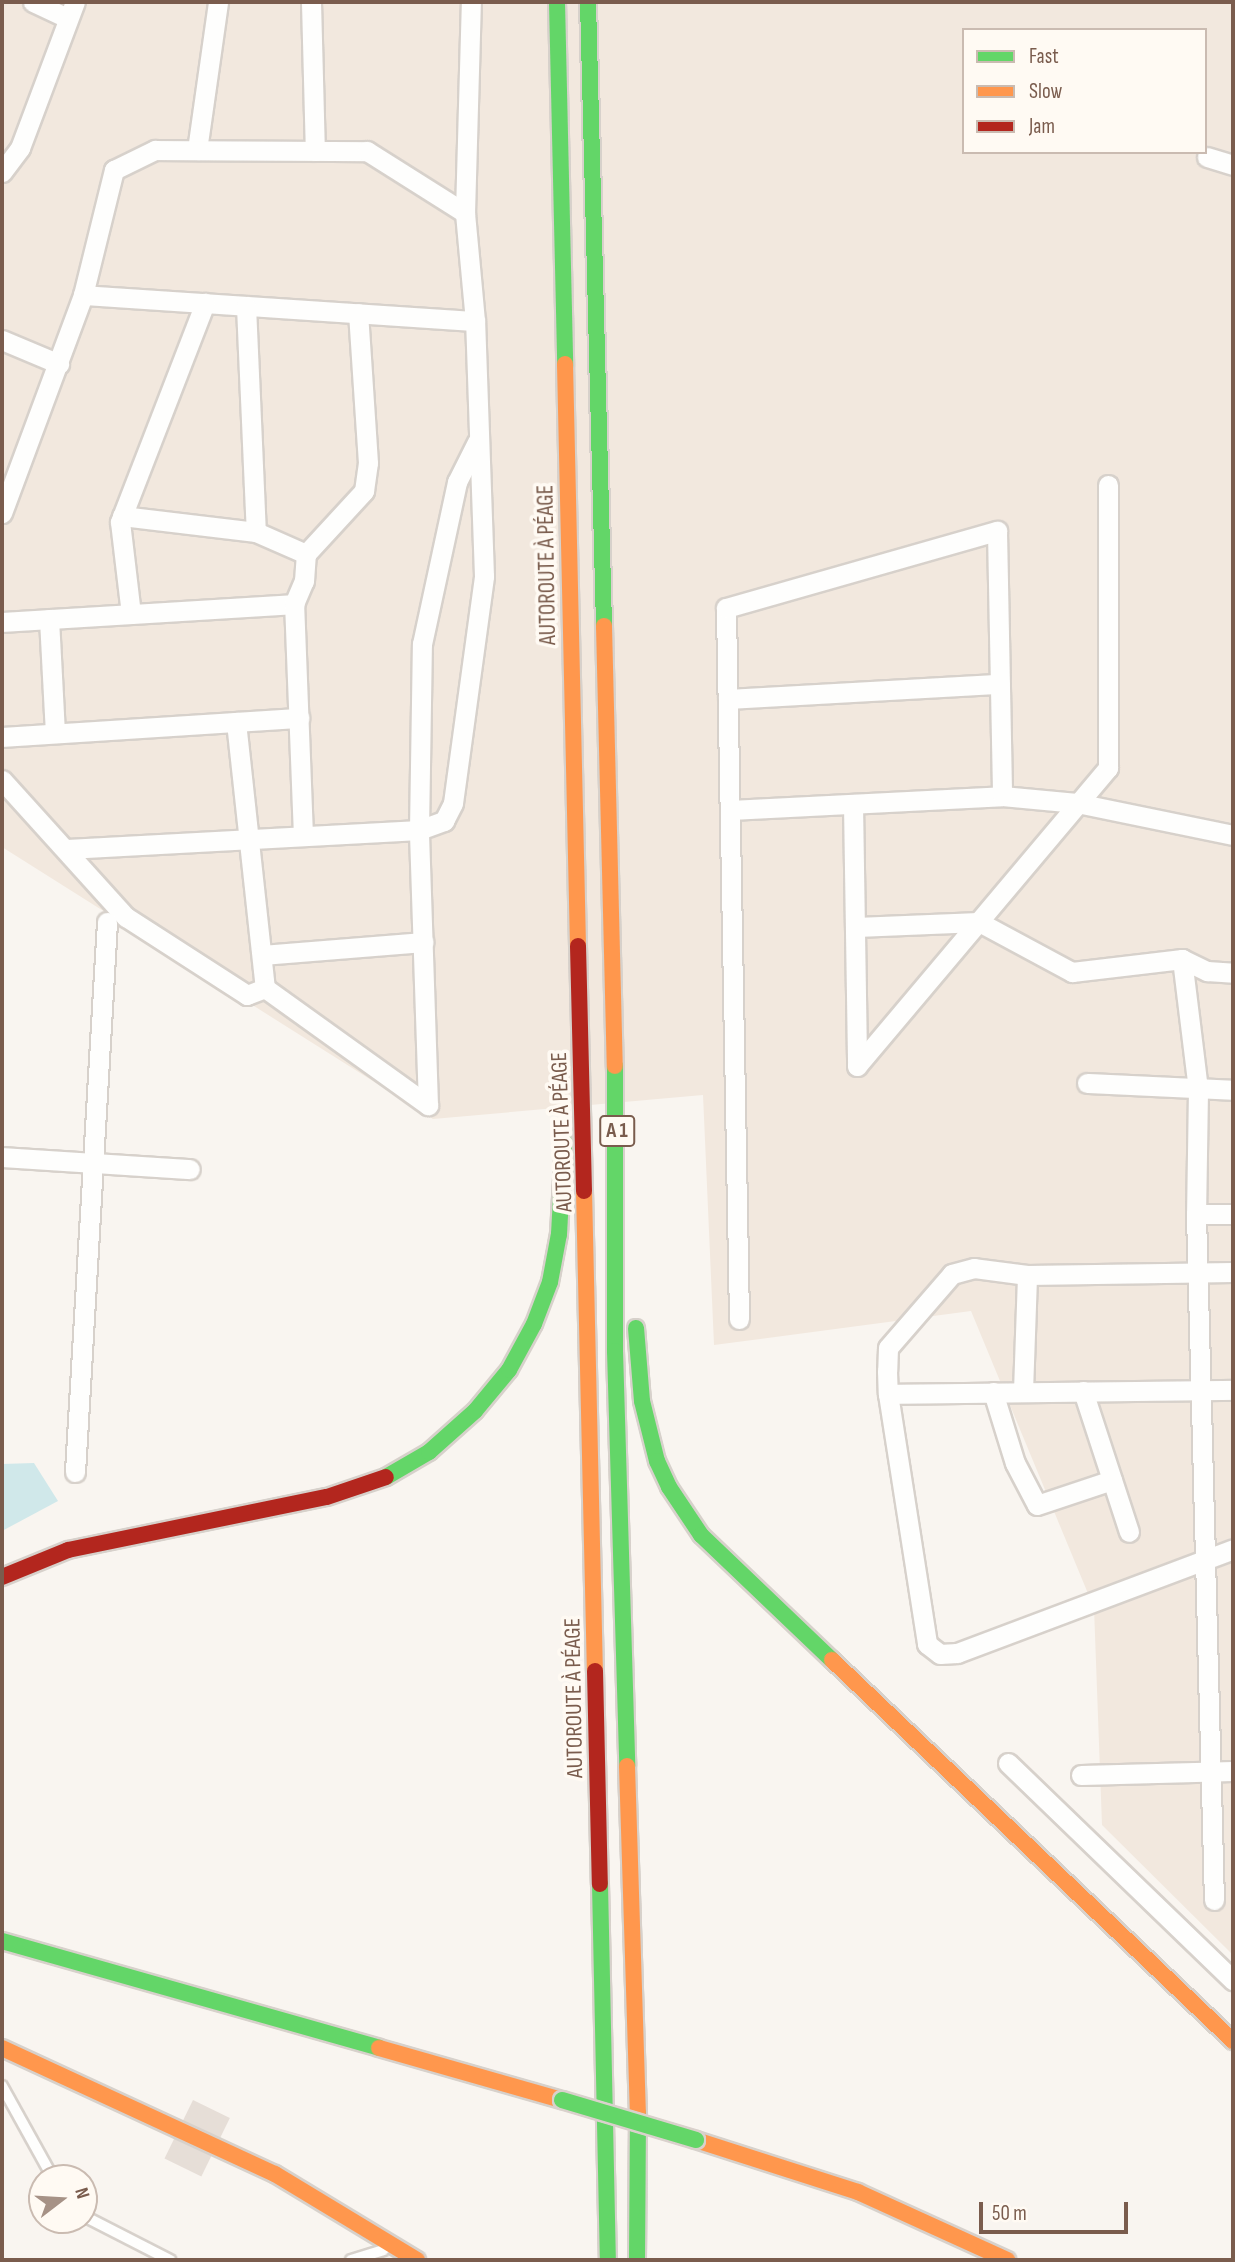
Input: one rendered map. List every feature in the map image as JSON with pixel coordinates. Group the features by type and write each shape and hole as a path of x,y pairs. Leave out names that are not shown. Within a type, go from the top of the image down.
{"main road":[{"name":"AUTOROUTE À PÉAGE","path":"557,2 608,2260"},
{"name":"A 1","path":"588,2 617,1147 615,1351 638,2116 638,2260"},
{"path":"564,1096 568,986 579,940"},
{"path":"2,1577 68,1550 134,1533 327,1497 380,1480 429,1452 475,1411 509,1370 534,1324 550,1282 559,1234 564,1123"},
{"path":"617,1147 633,1278"},
{"path":"635,1305 642,1401 651,1440 669,1488 701,1535 1233,2041"},
{"path":"2,1941 696,2140 858,2192 1007,2260"},
{"path":"2,2048 275,2174 417,2260"}],"street":[{"path":"2,172 20,148 71,10 33,2"},
{"path":"197,150 218,2"},
{"path":"311,2 316,151"},
{"path":"67,849 419,830 443,821 453,803 471,690 484,576 475,321 465,213 471,2"},
{"path":"2,513 11,470 59,364 83,295 114,170 155,150 367,151 465,213"},
{"path":"1207,157 1233,165"},
{"path":"83,295 475,321"},
{"path":"131,614 122,516 205,303"},
{"path":"246,306 256,532"},
{"path":"303,836 294,604 304,581 306,554 364,491 368,463 358,313"},
{"path":"2,340 59,364"},
{"path":"236,722 265,988 428,1105 419,830 422,644 457,482 479,437"},
{"path":"853,804 857,1066 1108,768 1108,485"},
{"path":"122,516 256,532 306,554"},
{"path":"739,1319 726,608 997,531 1002,796"},
{"path":"2,622 294,604"},
{"path":"48,619 55,733"},
{"path":"728,699 1000,684"},
{"path":"2,737 299,718"},
{"path":"2,780 127,917 247,995 265,988"},
{"path":"730,810 1002,796 1077,803 1233,835"},
{"path":"75,1472 107,922"},
{"path":"856,927 979,922 1072,972 1182,959 1208,971 1233,973"},
{"path":"262,955 423,942"},
{"path":"1182,959 1198,1090 1196,1214 1214,1900"},
{"path":"1087,1083 1233,1090"},
{"path":"2,1157 190,1169"},
{"path":"1196,1214 1233,1214"},
{"path":"1233,1272 1027,1275 974,1268 952,1275 888,1348 888,1394 927,1644 940,1654 957,1653 1206,1562 1233,1549"},
{"path":"1023,1391 1027,1275"},
{"path":"888,1394 1233,1390"},
{"path":"1083,1391 1129,1532"},
{"path":"993,1392 1015,1463 1037,1504 1112,1480"},
{"path":"1008,1763 1233,1980"},
{"path":"1081,1775 1233,1772"}],"lane":[{"path":"2,2086 45,2164"},
{"path":"98,2223 170,2260"},
{"path":"351,2260 396,2248"}],"shaded area":[{"path":"2,2 1233,2 1233,1955 1102,1825 1094,1608 971,1311 714,1345 703,1095 433,1119 2,847"}],"water":[{"path":"34,1463 58,1501 2,1531 2,1464"}],"building":[{"path":"193,2100 230,2118 201,2176 165,2158"}],"traffic: fast":[{"path":"557,2 565,364"},
{"path":"588,2 604,626"},
{"path":"615,1066 615,1351 627,1766"},
{"path":"386,1477 429,1452 475,1411 509,1370 534,1324 550,1282 559,1234 564,1142"},
{"path":"636,1328 642,1401 657,1461 669,1487 701,1535 832,1660"},
{"path":"600,1884 608,2260"},
{"path":"2,1941 379,2048"},
{"path":"562,2100 696,2140"},
{"path":"637,2260 638,2113"}],"traffic: slow":[{"path":"565,364 578,946"},
{"path":"604,626 615,1066"},
{"path":"584,1191 595,1671"},
{"path":"832,1660 1233,2041"},
{"path":"627,1766 638,2113"},
{"path":"2,2048 275,2174 417,2260"},
{"path":"379,2048 562,2100"},
{"path":"696,2140 858,2192 1007,2260"}],"traffic: jam":[{"path":"578,946 584,1191"},
{"path":"2,1577 68,1550 327,1497 386,1477"},
{"path":"595,1671 600,1884"}]}
